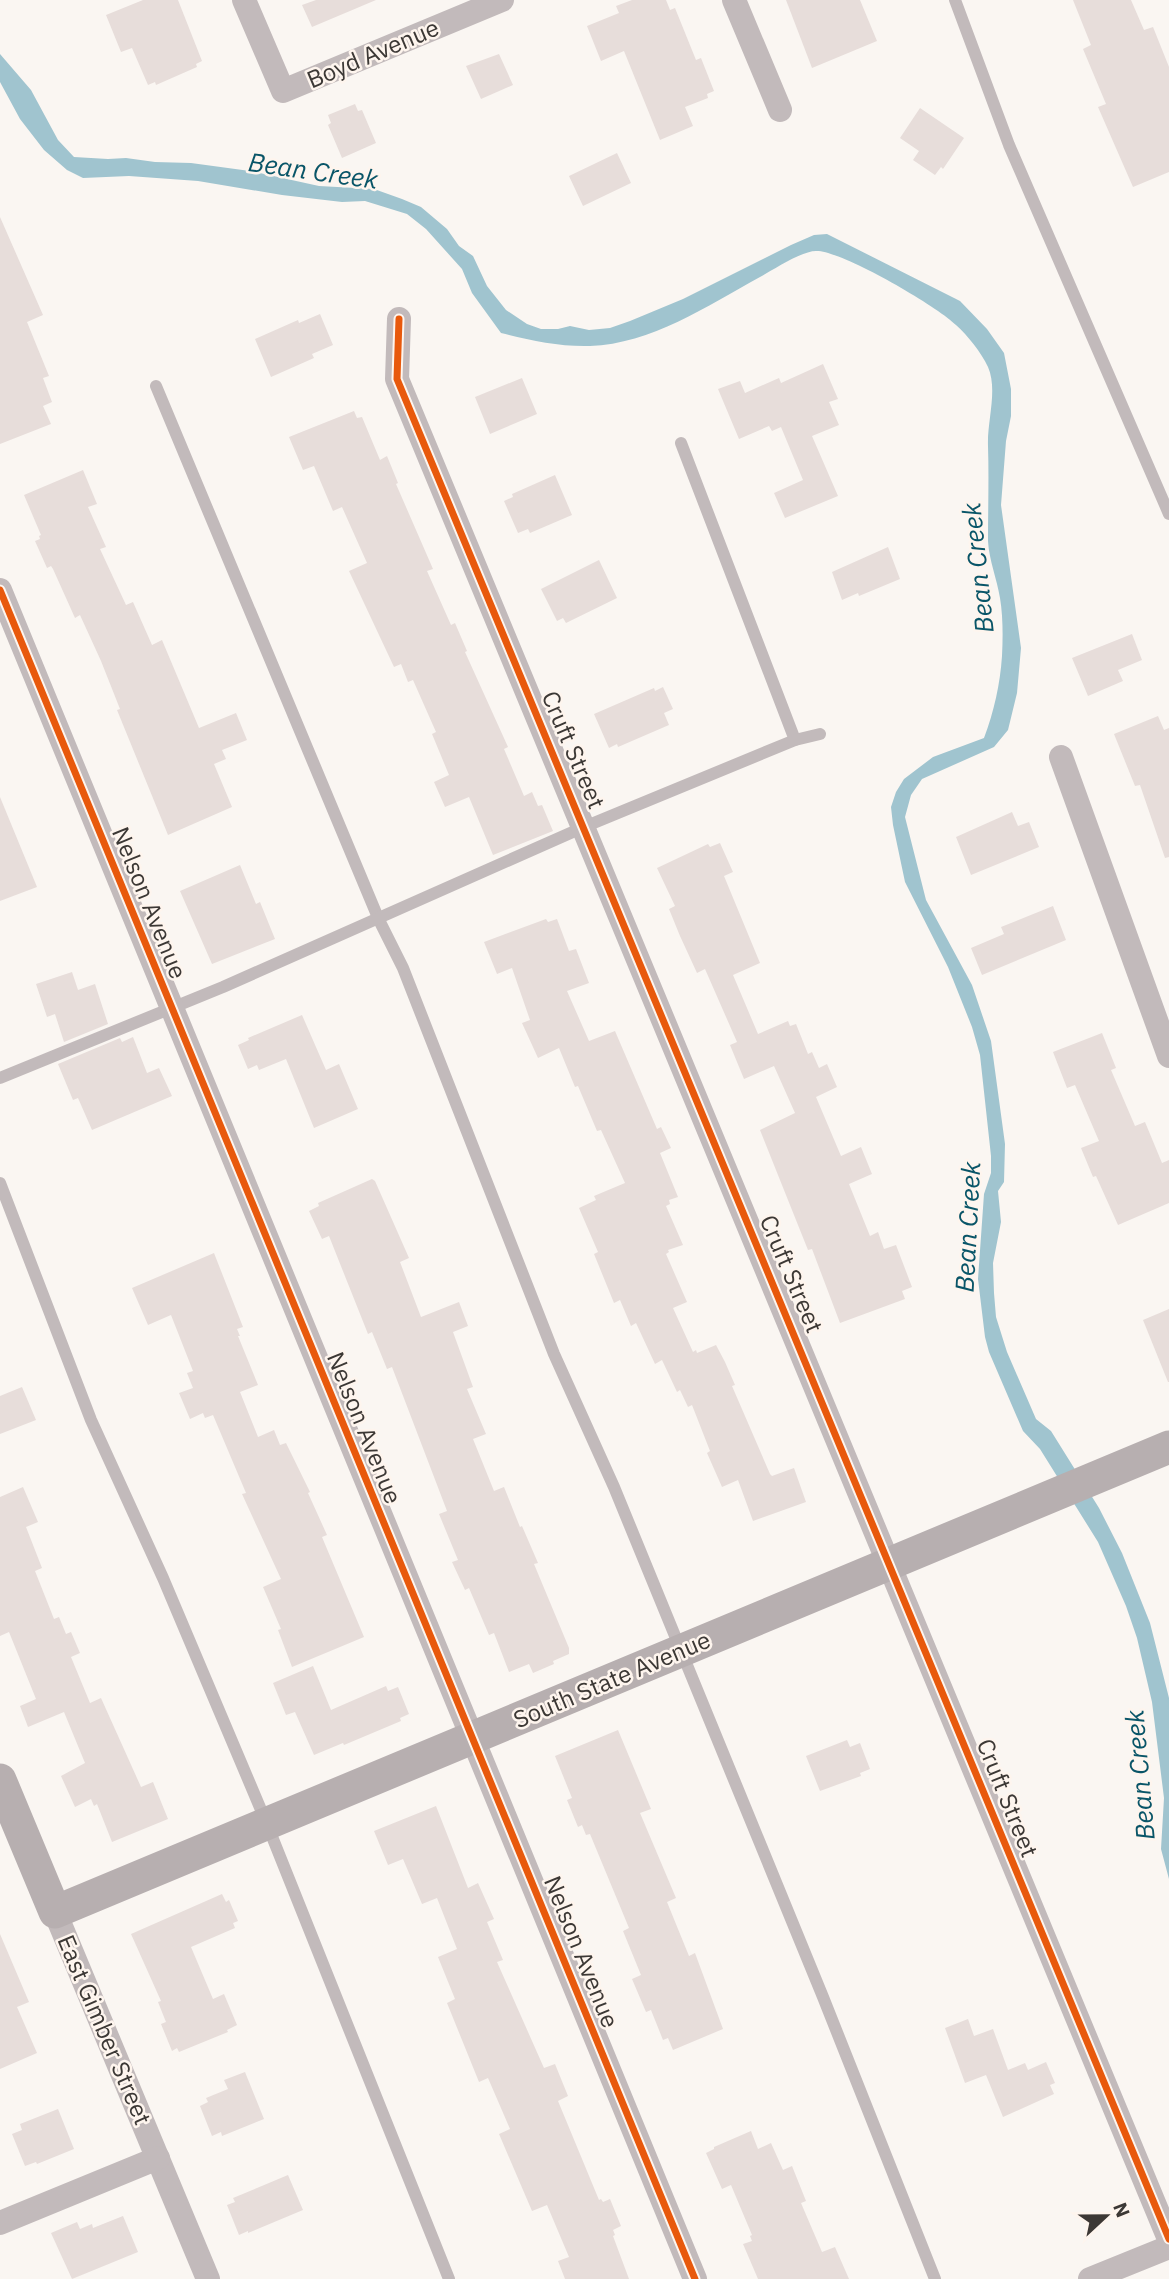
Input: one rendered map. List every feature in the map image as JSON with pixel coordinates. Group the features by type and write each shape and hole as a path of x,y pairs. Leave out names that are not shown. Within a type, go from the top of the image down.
{"street":[{"name":"Boyd Avenue","path":"244,0 283,91 499,1"},
{"path":"734,0 780,110"},
{"name":"Cruft Street","path":"399,319 397,379 1169,2239"},
{"name":"Nelson Avenue","path":"0,590 695,2279"},
{"path":"1061,757 1169,1056"},
{"name":"South State Avenue","path":"55,1912 1169,1447"},
{"name":"East Gimber Street","path":"0,1780 208,2279"},
{"path":"0,2223 158,2158"},
{"path":"1090,2279 1169,2246"}],"lane":[{"path":"955,0 1009,145 1169,514"},
{"path":"156,386 379,920 403,968 554,1354 614,1488 823,1997 935,2279"},
{"path":"681,443 795,740"},
{"path":"0,1078 379,920 584,827 795,740 820,734"},
{"path":"0,1183 92,1420 267,1824 449,2279"}],"water":[{"name":"Bean Creek","path":"0,54 31,90 58,140 74,157 191,163 250,171 319,186 374,189 402,199 421,207 447,229 459,246 473,256 487,286 506,310 527,324 541,329 570,326 589,330 610,328 683,299 814,235 827,234 960,301 987,329 1004,353 1011,389 1011,416 1006,441 1001,505 1021,648 1017,693 1008,730 994,747 922,779 911,795 905,817 926,900 972,985 991,1041 1005,1144 1004,1182 998,1191 1001,1222 993,1263 996,1317 1007,1352 1036,1419 1051,1431 1099,1508 1122,1553 1150,1623 1169,1698 1169,1879 1161,1849 1164,1798 1152,1702 1137,1638 1098,1542 1040,1449 1023,1431 985,1337 978,1279 984,1194 991,1173 991,1156 980,1055 948,967 905,882 893,825 891,807 904,779 933,757 984,738 998,688 1002,656 1002,612 988,541 988,436 992,386 988,367 982,356 961,329 930,305 867,269 829,253 817,251 796,257 678,322 613,344 567,345 501,333 472,293 462,269 426,229 407,214 365,201 342,202 282,195 198,181 129,176 83,178 67,170 44,150 20,119 0,82"}],"building":[{"path":"143,0 178,0 202,61 196,64 197,67 156,85 155,82 148,85 132,48 121,52 106,15"},
{"path":"316,0 376,0 312,27 302,5"},
{"path":"632,0 666,0 670,10 675,8 696,60 701,58 714,91 707,94 708,98 685,107 693,126 660,140 624,51 601,61 587,26 619,13 616,6"},
{"path":"786,0 860,0 877,41 812,68"},
{"path":"1073,0 1131,0 1144,30 1153,27 1169,67 1169,172 1133,187 1098,107 1106,104 1083,49 1091,45"},
{"path":"499,54 513,85 481,99 466,66"},
{"path":"355,104 358,111 362,110 376,143 342,158 328,125 331,123 328,115"},
{"path":"920,108 964,138 943,169 941,167 935,175 913,160 919,151 900,138"},
{"path":"617,153 631,183 583,206 569,176"},
{"path":"0,217 43,315 27,322 49,376 43,378 52,402 43,406 51,424 0,444"},
{"path":"320,314 333,345 312,354 314,358 271,377 255,339 298,320 299,323"},
{"path":"823,364 838,399 829,402 839,425 812,436 838,496 785,518 774,493 803,480 781,427 772,431 769,426 739,439 718,389 740,381 745,393 779,378 781,383"},
{"path":"522,378 537,414 490,434 475,397"},
{"path":"354,411 357,418 362,417 380,460 387,456 398,483 396,484 433,569 427,571 451,625 455,623 467,651 465,652 508,747 504,749 524,796 532,792 538,806 542,805 553,831 493,855 469,797 445,807 434,782 449,775 432,734 436,732 413,680 408,682 401,664 394,667 349,571 367,563 342,507 333,511 314,466 303,470 289,437"},
{"path":"83,470 97,504 88,507 106,547 100,549 126,605 133,602 152,645 162,640 199,728 236,713 247,740 222,750 226,759 214,764 232,807 168,835 117,710 120,709 101,661 80,615 75,618 53,569 51,566 47,568 35,541 40,539 41,535 24,495"},
{"path":"555,475 572,515 530,533 528,529 518,533 504,501 513,497 512,494"},
{"path":"888,547 900,579 842,600 832,572"},
{"path":"599,560 617,598 566,623 563,618 557,621 541,589"},
{"path":"1132,634 1142,660 1118,670 1123,681 1088,696 1072,658"},
{"path":"663,687 673,709 664,713 669,725 618,747 617,744 609,748 594,714 654,688 655,691"},
{"path":"1158,716 1164,730 1169,728 1169,857 1165,858 1140,785 1135,786 1114,734"},
{"path":"0,797 37,887 0,901"},
{"path":"1012,812 1018,826 1029,822 1039,847 971,875 956,837"},
{"path":"720,843 733,872 724,876 760,963 733,975 758,1034 788,1021 790,1026 796,1024 808,1054 812,1052 819,1068 827,1064 837,1087 816,1097 841,1156 861,1147 872,1174 849,1184 870,1236 878,1232 884,1249 896,1245 912,1287 902,1291 905,1299 840,1323 812,1249 808,1250 760,1130 795,1113 774,1066 744,1079 730,1045 737,1042 705,969 697,973 669,909 675,906 657,868 708,844 710,847"},
{"path":"240,865 256,904 260,902 275,939 212,964 180,891"},
{"path":"1053,906 1066,940 982,975 971,948 1004,934 1001,927"},
{"path":"546,919 548,922 557,919 569,951 576,949 589,983 567,991 589,1041 615,1031 657,1129 661,1127 671,1148 660,1153 678,1197 669,1200 670,1204 666,1206 683,1245 668,1250 666,1254 687,1302 673,1308 693,1352 696,1350 697,1353 716,1345 770,1474 772,1476 794,1468 806,1502 753,1521 738,1480 722,1487 707,1453 710,1451 692,1405 688,1407 680,1390 677,1392 662,1360 655,1364 636,1323 631,1326 620,1300 614,1303 594,1254 598,1252 579,1208 596,1200 594,1196 625,1183 601,1130 597,1131 578,1086 575,1087 559,1048 538,1058 522,1023 530,1020 512,968 497,974 484,942"},
{"path":"72,972 78,990 95,984 108,1024 64,1042 55,1014 47,1017 36,984"},
{"path":"302,1015 326,1070 339,1064 358,1109 314,1128 286,1059 259,1070 257,1065 248,1069 238,1045"},
{"path":"1102,1033 1116,1068 1111,1070 1135,1126 1145,1122 1162,1163 1169,1160 1169,1203 1118,1225 1081,1148 1099,1141 1075,1085 1067,1088 1053,1052"},
{"path":"133,1037 147,1073 159,1068 172,1096 92,1130 78,1098 73,1100 58,1064 120,1038 122,1042"},
{"path":"372,1179 409,1258 400,1262 421,1317 459,1302 468,1326 453,1332 473,1387 467,1389 486,1434 473,1439 494,1491 504,1487 520,1527 522,1526 538,1563 534,1564 569,1648 569,1654 533,1673 529,1664 509,1672 494,1633 489,1635 469,1588 465,1590 452,1562 458,1560 439,1514 447,1511 392,1367 387,1369 372,1332 368,1334 329,1236 322,1239 309,1211 319,1206 318,1203"},
{"path":"214,1253 243,1327 237,1329 238,1336 258,1385 240,1392 258,1437 274,1430 280,1445 286,1443 310,1492 308,1493 327,1535 322,1537 364,1637 292,1667 278,1630 281,1629 263,1587 281,1579 242,1494 246,1493 213,1415 205,1418 203,1413 190,1419 179,1393 193,1388 187,1373 193,1371 171,1315 148,1325 132,1288"},
{"path":"1169,1309 1169,1382 1168,1382 1143,1320"},
{"path":"22,1387 36,1420 0,1434 0,1396"},
{"path":"23,1487 38,1522 26,1527 42,1568 35,1571 54,1619 59,1617 66,1634 71,1632 80,1653 71,1657 90,1703 101,1698 141,1787 153,1782 168,1819 112,1842 97,1804 94,1806 91,1799 75,1807 61,1776 85,1763 64,1712 28,1727 20,1706 36,1699 9,1632 0,1636 0,1497"},
{"path":"313,1666 331,1710 386,1686 388,1691 398,1687 409,1714 400,1718 401,1721 314,1755 295,1712 286,1715 273,1683"},
{"path":"618,1730 651,1809 640,1813 676,1898 667,1902 689,1956 695,1953 723,2029 673,2050 668,2038 663,2040 651,2010 646,2012 632,1979 641,1975 623,1931 629,1928 590,1834 586,1835 582,1825 578,1827 567,1800 572,1798 555,1756"},
{"path":"847,1740 850,1747 860,1743 870,1769 860,1773 861,1776 820,1791 806,1756"},
{"path":"436,1806 468,1888 478,1883 494,1919 487,1922 503,1960 497,1962 544,2068 555,2064 568,2096 558,2101 599,2200 603,2202 610,2199 621,2226 613,2230 613,2236 629,2279 565,2279 558,2261 569,2257 547,2205 532,2211 499,2134 510,2129 488,2078 479,2082 447,2003 455,1999 438,1957 457,1949 437,1898 422,1904 403,1859 388,1865 374,1831"},
{"path":"222,1894 226,1902 229,1900 238,1921 233,1923 235,1928 191,1947 213,1999 224,1994 237,2025 227,2030 228,2032 179,2052 177,2048 172,2051 161,2024 166,2022 158,2002 161,2001 131,1934"},
{"path":"0,1934 29,2002 17,2007 37,2053 0,2069"},
{"path":"968,2019 974,2036 993,2029 1008,2070 1025,2063 1028,2070 1046,2062 1055,2083 1050,2085 1054,2094 1003,2117 986,2075 965,2083 945,2028"},
{"path":"245,2072 264,2119 222,2136 221,2132 212,2136 200,2106 208,2102 206,2098 228,2089 224,2080"},
{"path":"58,2109 74,2149 25,2166 12,2134 22,2130 20,2124"},
{"path":"751,2131 758,2149 771,2143 783,2170 792,2166 806,2201 801,2203 822,2252 835,2247 849,2279 758,2279 743,2244 752,2241 752,2235 731,2185 722,2189 706,2153"},
{"path":"288,2175 303,2210 239,2235 227,2205 235,2202 233,2198"},
{"path":"123,2216 138,2252 72,2279 51,2233 77,2222 80,2229 92,2224 93,2228"}],"cycle path":[{"path":"399,319 397,379 1169,2239"},
{"path":"0,590 695,2279"}]}
